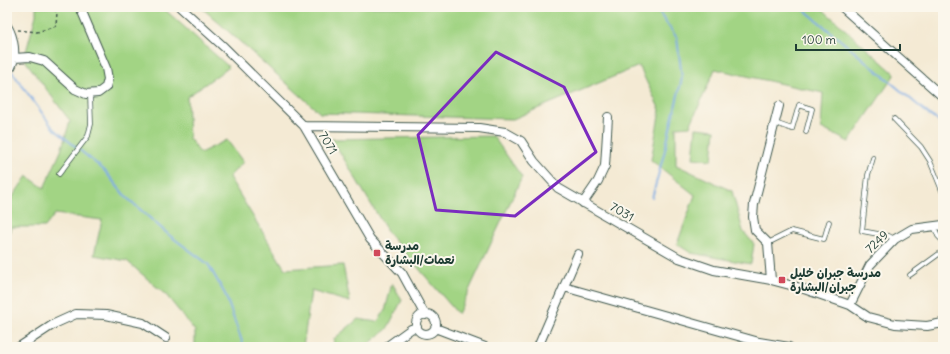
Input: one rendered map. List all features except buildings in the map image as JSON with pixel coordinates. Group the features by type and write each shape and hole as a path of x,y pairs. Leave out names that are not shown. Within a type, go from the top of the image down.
{"street":[{"path":"14,58 30,57 44,61 75,89 86,94 98,93 106,86 108,79 106,68 80,7"},
{"name":"7071","path":"180,7 224,47 304,126 370,239 402,273 425,315"},
{"path":"842,7 943,97"},
{"path":"7,68 11,67 14,58 14,46 8,26"},
{"path":"771,280 768,243 755,230 753,217 754,204 779,106"},
{"path":"583,203 598,181 605,166 608,117"},
{"name":"7031","path":"304,126 479,128 505,132 521,141 534,161 558,188 679,258 714,270 771,280 802,288 850,305 868,317 895,324 927,326 943,323"},
{"name":"7249","path":"850,305 870,265 895,239 912,229 943,225"},
{"path":"538,347 578,254"},
{"path":"564,286 759,342 789,347"},
{"path":"19,347 54,324 76,314 106,315 143,323 166,338"},
{"path":"425,315 431,316 435,320 435,328 432,332 426,334 420,332 417,327 418,319 425,315"},
{"path":"386,347 411,329 417,327"},
{"path":"435,328 484,347"}],"lane":[{"path":"59,174 88,136 91,124 90,94"},
{"path":"775,123 792,129 798,105 812,109 806,132"},
{"path":"894,119 921,147 930,161 943,193"},
{"path":"873,158 868,175 862,231 890,236 895,239"},
{"path":"768,243 792,231 824,239 829,222"},
{"path":"934,226 938,236 943,241"},
{"path":"910,275 943,251"}],"path":[{"path":"8,26 20,31 37,32 56,26 57,12 51,7"}],"highlighted area":[{"path":"496,52 564,87 596,152 515,216 436,210 418,135"}],"green space":[{"path":"36,7 162,7 229,67 187,97 189,138 200,153 227,140 243,162 229,177 285,269 343,265 350,302 311,291 303,347 195,347 195,331 167,296 127,261 94,255 102,220 55,214 45,227 11,227 7,241 7,201 9,202 27,176 44,188 61,151 70,121 24,59 36,15"},
{"path":"201,7 820,7 895,74 849,142 821,128 823,93 715,69 690,126 676,127 676,165 732,191 743,231 754,244 751,264 691,253 677,244 695,195 651,160 660,110 639,66 513,119 320,113"},
{"path":"696,128 715,130 712,160 693,158"},
{"path":"493,136 522,177 458,314 389,234 332,139"},
{"path":"392,283 402,300 387,329 365,347 333,347 334,339 358,319 377,322 385,311"}],"waterway":[{"path":"652,198 682,78 677,38 655,7"},
{"path":"801,7 932,117 943,123"},
{"path":"10,69 53,128 104,170 126,197 169,235 208,264 225,294 244,347"}],"place":[{"name":"مدرسة نعمات/البشارة","path":"377,253"},
{"name":"مدرسة جبران خليل جبران/البشارة","path":"782,280"}]}
